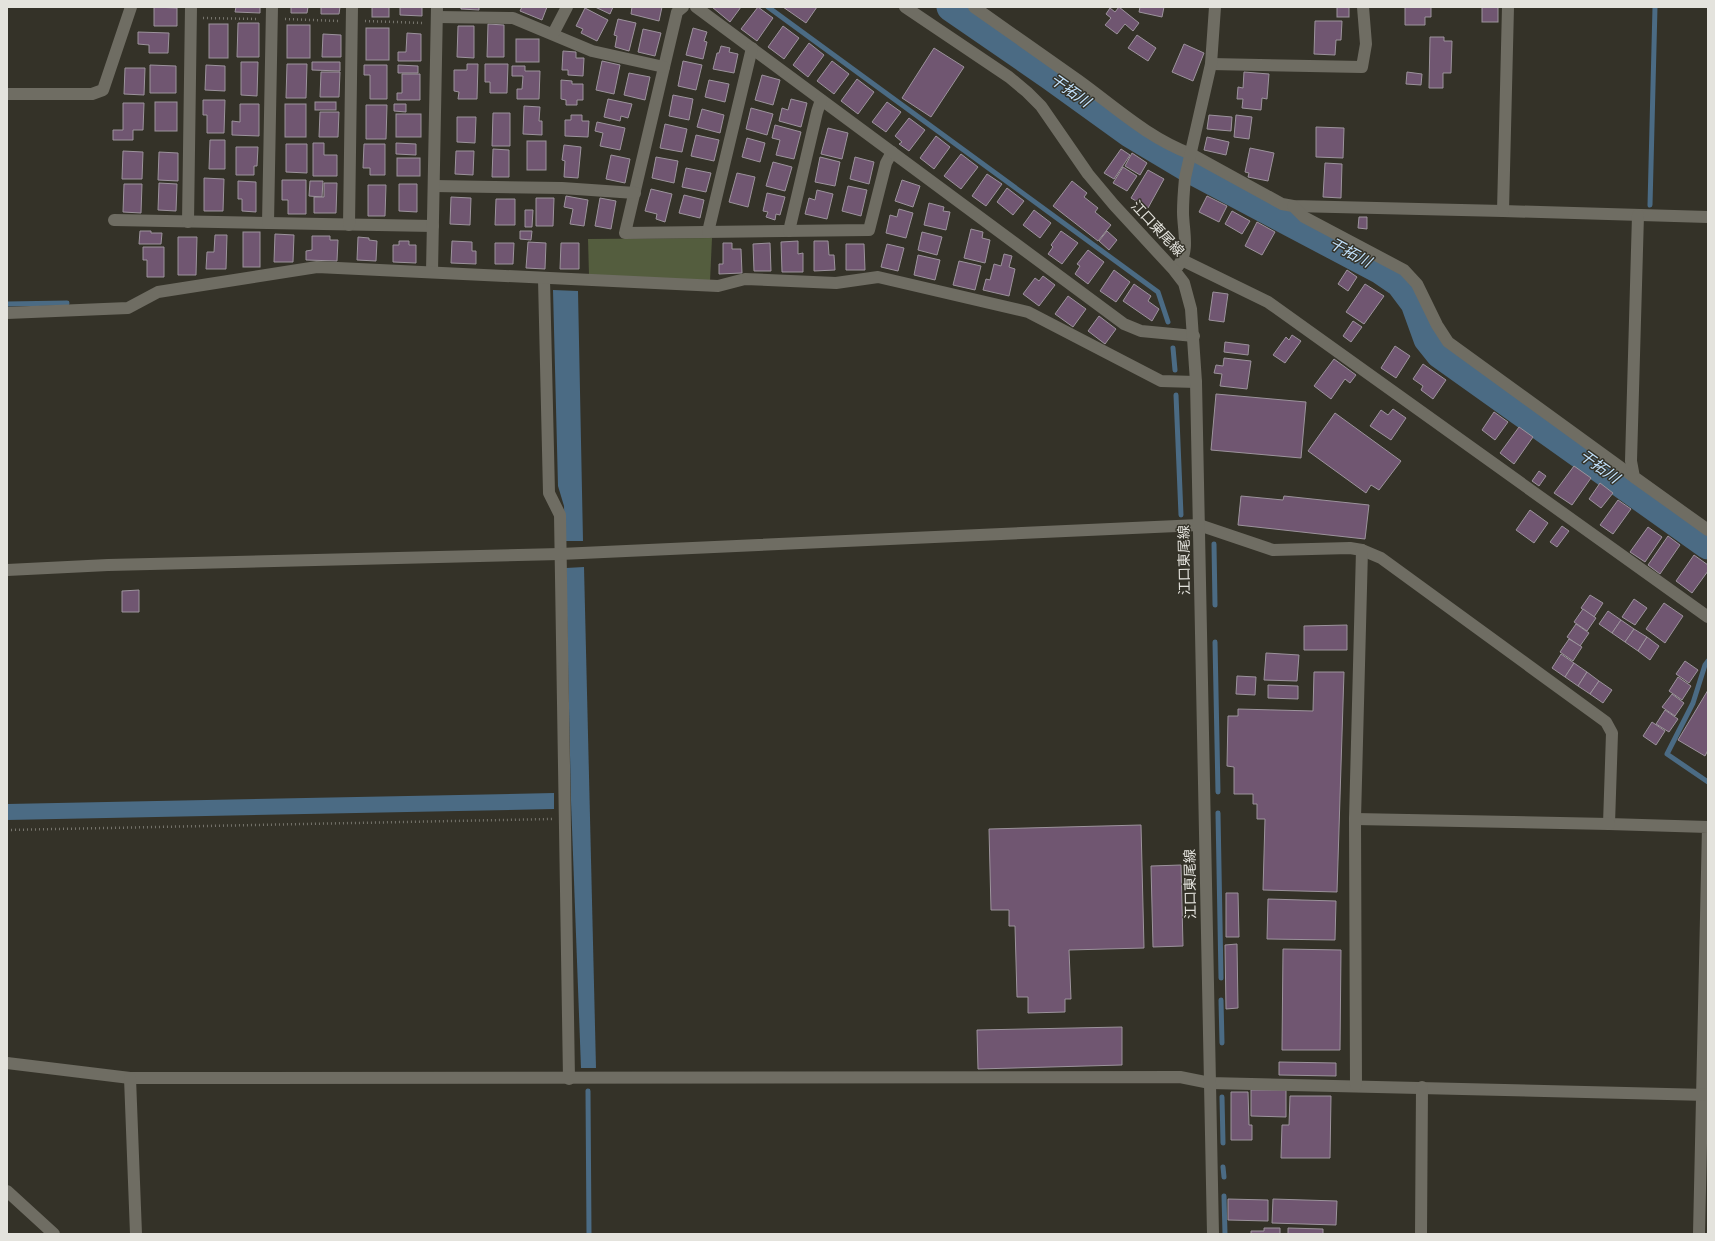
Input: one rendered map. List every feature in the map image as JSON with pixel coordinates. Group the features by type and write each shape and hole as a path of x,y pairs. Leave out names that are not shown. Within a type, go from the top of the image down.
{"street":[{"path":"7,94 92,94 103,90 131,7"},
{"path":"349,225 352,7"},
{"path":"553,34 567,7"},
{"path":"682,7 677,12 625,233 869,230 886,162 892,152"},
{"path":"696,7 1124,324 1141,331 1194,336"},
{"name":"江口東尾線","path":"905,7 1009,77 1041,106 1088,174 1114,206 1178,265 1192,309 1196,382 1213,1234"},
{"path":"974,7 1080,81 1138,126 1177,149 1282,204 1293,206 1504,210 1708,218"},
{"path":"1215,7 1211,64 1190,156 1183,196 1185,243 1178,265 1268,302 1708,617"},
{"path":"1211,64 1362,67 1366,44 1363,7"},
{"path":"1504,210 1508,7"},
{"path":"188,222 191,12"},
{"path":"432,272 437,12 513,18 592,51 664,67"},
{"path":"268,223 272,13"},
{"path":"708,232 752,48"},
{"path":"789,231 821,100"},
{"path":"434,186 562,188 635,193"},
{"path":"1293,206 1304,217 1404,270 1418,284 1437,325 1448,342 1634,478 1708,530"},
{"path":"1634,478 1631,461 1638,215"},
{"path":"114,220 433,226"},
{"path":"7,312 128,308 158,292 317,267 544,279 718,286 746,279 836,283 878,277 1028,312 1161,381 1196,382"},
{"path":"544,279 549,493 560,515 569,1079"},
{"path":"7,570 108,565 560,554 1199,525 1273,550 1350,548 1362,550 1380,558 1606,722 1612,733 1609,824"},
{"path":"1356,1085 1355,819 1362,550"},
{"path":"1355,819 1708,827 1705,1094 1699,1234"},
{"path":"7,1063 130,1078 569,1079 1180,1077 1210,1083 1356,1085 1705,1094"},
{"path":"130,1078 136,1234"},
{"path":"1420,1234 1422,1087"},
{"path":"7,1192 54,1234"}],"path":[{"path":"191,12 272,13 352,21 427,23 437,12"},
{"path":"7,830 565,819"}],"green space":[{"path":"712,238 710,282 589,275 588,239"}],"water":[{"path":"553,290 578,291 583,541 565,541 564,506 558,486"},
{"path":"584,567 596,1068 581,1068 571,801 566,568"},
{"path":"554,793 554,809 7,820 7,804"}],"building":[{"path":"154,7 177,8 177,26 154,26"},
{"path":"236,7 260,7 260,13 235,12"},
{"path":"291,7 308,7 307,13 291,13"},
{"path":"321,7 340,7 339,14 321,14"},
{"path":"372,7 389,7 389,17 372,17"},
{"path":"400,7 422,7 422,16 400,15"},
{"path":"461,7 479,7 479,10 461,9"},
{"path":"522,7 547,7 542,20 520,11"},
{"path":"595,7 613,7 610,14"},
{"path":"632,7 662,7 659,21 631,14"},
{"path":"712,7 741,7 730,22"},
{"path":"758,7 773,18 757,41 741,29"},
{"path":"783,7 817,7 806,23"},
{"path":"1119,7 1139,23 1133,31 1125,24 1117,34 1105,25 1111,18 1106,14 1110,8 1115,12"},
{"path":"1140,7 1164,7 1162,17 1139,12"},
{"path":"1337,7 1349,7 1349,17 1337,17"},
{"path":"1405,7 1431,7 1431,17 1425,17 1425,25 1405,25"},
{"path":"1482,7 1498,7 1498,22 1482,22"},
{"path":"585,8 608,20 597,41 581,33 583,29 576,26"},
{"path":"618,19 636,23 629,51 615,47 617,36 614,35"},
{"path":"1315,21 1342,21 1341,40 1336,40 1335,55 1314,54"},
{"path":"238,23 259,23 259,57 237,57"},
{"path":"209,24 228,24 228,58 209,58"},
{"path":"488,24 504,25 504,57 487,57"},
{"path":"287,25 310,25 310,58 287,58"},
{"path":"458,26 474,26 474,58 457,57"},
{"path":"783,26 799,38 784,59 768,47"},
{"path":"366,28 389,28 389,60 366,60"},
{"path":"693,28 707,32 704,41 707,42 703,59 686,55"},
{"path":"643,29 661,33 655,56 638,52"},
{"path":"138,32 169,33 168,53 149,53 149,45 138,44"},
{"path":"407,33 421,34 421,61 398,61 398,52 406,52"},
{"path":"323,34 341,35 341,57 322,57"},
{"path":"1137,35 1156,48 1148,61 1128,48"},
{"path":"1430,37 1444,37 1444,41 1452,41 1451,73 1443,73 1443,88 1429,88"},
{"path":"516,39 539,39 539,62 516,62"},
{"path":"809,43 824,55 808,77 793,65"},
{"path":"1184,44 1204,53 1193,81 1172,72"},
{"path":"721,46 730,48 729,52 738,54 734,73 713,69 717,53 719,53"},
{"path":"934,48 964,67 931,117 902,98"},
{"path":"563,51 576,52 576,58 584,58 583,76 568,75 568,70 562,70"},
{"path":"602,61 620,65 614,94 596,90"},
{"path":"683,61 702,65 696,90 678,86"},
{"path":"832,61 849,74 834,94 817,81"},
{"path":"241,62 258,62 257,96 241,95"},
{"path":"312,62 340,62 340,71 312,70"},
{"path":"287,64 307,64 306,98 286,98"},
{"path":"467,64 478,64 477,99 458,99 459,92 454,91 454,70 467,70"},
{"path":"485,64 508,64 507,93 490,93 490,82 485,82"},
{"path":"150,65 176,66 176,93 150,93"},
{"path":"206,65 225,66 225,91 205,90"},
{"path":"364,65 387,65 387,99 370,99 370,75 364,75"},
{"path":"398,65 418,66 418,73 398,73"},
{"path":"512,66 525,66 525,71 540,71 539,99 517,99 517,89 522,89 523,76 512,76"},
{"path":"125,68 145,68 144,95 124,94"},
{"path":"321,72 340,72 339,97 320,97"},
{"path":"1244,72 1269,74 1267,99 1262,98 1261,110 1242,108 1243,99 1237,99 1238,87 1243,88"},
{"path":"1407,72 1422,74 1421,85 1406,84"},
{"path":"629,73 650,77 645,100 624,95"},
{"path":"402,74 420,74 420,100 397,100 397,93 402,93"},
{"path":"762,75 780,80 773,105 755,100"},
{"path":"857,79 874,92 858,114 841,101"},
{"path":"561,80 572,81 572,84 583,84 583,100 577,100 577,105 566,105 566,100 561,99"},
{"path":"709,80 729,84 725,102 705,97"},
{"path":"673,95 693,99 689,120 669,116"},
{"path":"608,99 632,104 628,118 621,116 620,121 604,117"},
{"path":"791,99 807,103 801,127 779,121 782,108 788,110"},
{"path":"203,100 225,100 224,133 207,133 207,115 203,115"},
{"path":"155,102 177,102 177,131 155,131"},
{"path":"315,102 336,102 336,110 315,110"},
{"path":"887,102 901,112 886,132 872,122"},
{"path":"123,103 144,103 143,130 133,130 133,140 113,140 113,130 123,130"},
{"path":"240,104 259,104 259,136 232,135 232,121 240,122"},
{"path":"285,104 306,104 306,137 285,137"},
{"path":"394,104 406,104 406,112 394,111"},
{"path":"366,105 387,105 386,139 366,139"},
{"path":"524,106 540,107 539,121 542,121 542,135 523,134"},
{"path":"751,108 773,114 767,135 746,129"},
{"path":"702,109 724,115 720,133 697,127"},
{"path":"320,112 339,112 338,137 319,137"},
{"path":"493,113 510,113 510,146 492,146"},
{"path":"396,114 421,114 421,137 396,137"},
{"path":"571,115 582,115 582,121 589,121 588,137 565,136 565,120 571,120"},
{"path":"1209,115 1232,117 1231,131 1207,129"},
{"path":"1236,115 1252,117 1249,139 1234,137"},
{"path":"457,117 476,117 475,143 457,142"},
{"path":"909,118 925,130 909,151 899,144 902,142 895,136"},
{"path":"597,122 625,128 620,150 600,146 603,133 595,131"},
{"path":"665,124 687,129 682,152 660,148"},
{"path":"775,125 801,132 794,159 776,155 780,140 772,138"},
{"path":"1316,127 1344,128 1343,158 1316,157"},
{"path":"828,128 848,133 842,159 821,154"},
{"path":"696,135 719,140 714,161 691,156"},
{"path":"936,136 950,147 934,169 920,158"},
{"path":"1207,137 1229,142 1226,155 1204,150"},
{"path":"747,138 765,143 760,162 742,157"},
{"path":"210,140 225,140 225,169 209,169"},
{"path":"527,141 546,141 546,170 527,170"},
{"path":"313,143 324,143 324,155 337,155 337,176 313,176"},
{"path":"396,143 416,144 416,155 396,154"},
{"path":"286,144 307,144 307,173 286,172"},
{"path":"364,144 385,144 385,175 370,175 370,168 363,168"},
{"path":"564,145 581,147 578,178 564,177 565,161 562,160"},
{"path":"236,147 258,147 257,166 254,166 254,175 236,175"},
{"path":"1250,148 1274,153 1268,181 1248,177 1249,173 1245,172"},
{"path":"493,149 509,150 509,177 492,177"},
{"path":"1121,149 1130,155 1114,179 1104,173"},
{"path":"123,151 143,152 142,179 122,179"},
{"path":"456,151 474,151 473,175 455,174"},
{"path":"159,152 178,153 178,181 158,180"},
{"path":"1132,153 1147,163 1140,175 1125,166"},
{"path":"961,154 978,167 961,189 944,176"},
{"path":"611,155 630,159 625,183 606,179"},
{"path":"656,157 678,161 674,183 652,178"},
{"path":"820,157 840,162 835,186 815,182"},
{"path":"855,157 874,162 869,184 850,179"},
{"path":"397,158 420,158 420,176 397,176"},
{"path":"773,162 792,167 785,191 766,186"},
{"path":"1325,163 1342,164 1341,198 1323,197"},
{"path":"1123,167 1137,176 1127,191 1113,183"},
{"path":"686,168 711,173 706,192 682,187"},
{"path":"1148,170 1164,179 1148,208 1131,198"},
{"path":"737,173 755,177 748,207 729,202"},
{"path":"987,174 1002,184 986,206 972,196"},
{"path":"204,178 224,179 223,211 204,211"},
{"path":"282,180 306,180 306,214 288,214 288,200 282,200"},
{"path":"902,180 920,186 913,207 895,201"},
{"path":"238,181 256,182 256,212 242,211 242,199 238,199"},
{"path":"310,181 323,181 322,197 309,196"},
{"path":"1072,181 1087,193 1084,197 1098,208 1095,212 1111,225 1098,241 1053,206"},
{"path":"159,183 177,184 176,211 158,210"},
{"path":"324,183 337,183 336,213 314,213 314,197 324,197"},
{"path":"124,184 142,184 141,213 123,212"},
{"path":"399,184 417,184 417,212 399,211"},
{"path":"368,185 386,185 385,216 368,216"},
{"path":"848,186 867,190 861,216 842,211"},
{"path":"1007,188 1024,201 1013,215 997,202"},
{"path":"651,189 672,194 665,222 656,219 657,214 645,211"},
{"path":"817,190 833,194 827,219 805,214 809,198 815,200"},
{"path":"767,193 785,197 780,215 776,214 775,220 766,217 768,212 763,211"},
{"path":"684,195 704,200 700,218 679,213"},
{"path":"566,196 588,200 584,226 570,224 573,209 564,207"},
{"path":"1207,196 1227,206 1219,222 1199,212"},
{"path":"451,197 471,198 470,225 450,224"},
{"path":"536,198 554,198 553,226 536,226"},
{"path":"600,198 616,201 611,229 595,226"},
{"path":"496,199 515,199 515,225 495,225"},
{"path":"929,203 944,207 943,211 950,212 946,230 924,225"},
{"path":"899,209 913,213 906,238 886,233 890,215 897,217"},
{"path":"525,210 533,210 532,227 525,227"},
{"path":"1034,210 1051,223 1040,238 1023,225"},
{"path":"1232,211 1250,221 1242,234 1225,224"},
{"path":"1359,217 1367,217 1367,229 1358,228"},
{"path":"1257,222 1275,232 1262,255 1245,246"},
{"path":"971,229 983,232 982,238 990,240 985,263 964,258"},
{"path":"140,231 162,233 161,244 139,244"},
{"path":"520,231 532,231 531,240 520,239"},
{"path":"1061,231 1078,243 1062,264 1048,254 1053,247 1051,245"},
{"path":"1107,231 1117,240 1109,250 1099,241"},
{"path":"243,232 260,232 260,267 243,267"},
{"path":"922,232 942,237 937,255 918,250"},
{"path":"275,234 294,235 293,262 274,262"},
{"path":"215,235 227,235 226,269 206,269 207,252 214,252"},
{"path":"312,236 330,236 330,240 338,240 337,261 306,260 306,251 312,250"},
{"path":"178,237 197,237 196,275 178,275"},
{"path":"358,237 369,238 369,240 377,241 376,261 357,260"},
{"path":"399,241 409,241 409,245 416,245 416,263 393,262 393,245 399,245"},
{"path":"452,241 472,242 472,251 476,251 476,264 451,263"},
{"path":"798,241 798,254 803,253 803,272 782,272 781,242"},
{"path":"814,241 828,241 829,255 834,255 835,270 814,271"},
{"path":"528,242 546,243 545,269 526,268"},
{"path":"495,243 514,243 513,264 495,264"},
{"path":"561,243 579,243 579,269 560,269"},
{"path":"723,243 732,243 732,249 741,249 742,273 719,274 719,264 723,264"},
{"path":"770,243 771,271 754,271 753,244"},
{"path":"846,244 864,244 865,270 846,270"},
{"path":"887,244 904,248 898,271 881,267"},
{"path":"143,247 164,247 164,277 147,277 147,260 143,260"},
{"path":"1088,250 1104,262 1088,284 1075,274 1080,266 1077,264"},
{"path":"1004,254 1012,256 1009,267 1015,269 1009,296 983,290 986,279 990,280 994,264 1001,266"},
{"path":"918,255 940,260 935,280 914,275"},
{"path":"959,261 981,266 975,290 953,285"},
{"path":"1114,270 1130,282 1116,302 1100,291"},
{"path":"1347,270 1357,277 1348,291 1338,284"},
{"path":"1043,276 1055,285 1039,306 1023,294 1035,278 1039,281"},
{"path":"1134,284 1151,296 1148,301 1159,309 1152,321 1123,301"},
{"path":"1365,284 1384,296 1364,324 1346,312"},
{"path":"1213,292 1228,294 1224,322 1209,320"},
{"path":"1068,296 1086,309 1073,327 1055,314"},
{"path":"1099,316 1116,329 1105,344 1088,331"},
{"path":"1353,321 1362,327 1351,342 1343,336"},
{"path":"1292,335 1301,341 1285,363 1273,355 1286,337 1289,340"},
{"path":"1225,342 1249,345 1248,355 1224,352"},
{"path":"1395,346 1410,356 1396,378 1381,368"},
{"path":"1224,358 1251,361 1247,389 1220,386 1222,374 1214,373 1216,365 1223,366"},
{"path":"1334,359 1356,375 1350,383 1345,379 1331,399 1314,386"},
{"path":"1423,364 1446,380 1433,399 1421,390 1423,386 1413,379"},
{"path":"1216,394 1306,402 1301,458 1211,450"},
{"path":"1393,409 1406,418 1391,440 1370,426 1381,410 1388,415"},
{"path":"1494,412 1508,422 1495,440 1482,430"},
{"path":"1335,413 1401,461 1379,490 1371,485 1366,493 1308,451"},
{"path":"1519,427 1533,437 1514,464 1500,453"},
{"path":"1574,466 1591,478 1572,505 1554,493"},
{"path":"1539,471 1546,476 1539,486 1532,481"},
{"path":"1600,483 1613,493 1601,508 1589,499"},
{"path":"1241,496 1283,500 1284,496 1369,505 1365,539 1238,525"},
{"path":"1618,500 1631,509 1613,534 1600,525"},
{"path":"1530,510 1548,523 1534,543 1516,530"},
{"path":"1562,526 1569,531 1557,547 1550,542"},
{"path":"1648,527 1662,537 1645,562 1630,552"},
{"path":"1668,536 1680,545 1660,574 1648,565"},
{"path":"1694,555 1708,565 1708,571 1692,593 1676,581"},
{"path":"139,590 139,612 122,612 122,591"},
{"path":"1590,595 1603,603 1594,617 1581,608"},
{"path":"1634,599 1647,608 1635,625 1622,617"},
{"path":"1664,603 1683,616 1665,643 1646,629"},
{"path":"1583,609 1596,618 1587,631 1574,622"},
{"path":"1608,611 1621,620 1612,633 1599,624"},
{"path":"1621,620 1634,629 1625,642 1612,633"},
{"path":"1576,624 1589,633 1580,646 1567,637"},
{"path":"1347,625 1347,650 1304,650 1304,626"},
{"path":"1634,629 1647,637 1638,651 1625,642"},
{"path":"1647,637 1659,646 1650,660 1638,651"},
{"path":"1569,639 1582,647 1573,661 1560,652"},
{"path":"1266,653 1299,655 1297,681 1264,680"},
{"path":"1561,654 1574,663 1565,677 1552,668"},
{"path":"1685,661 1698,670 1689,683 1676,674"},
{"path":"1574,663 1587,672 1578,686 1565,677"},
{"path":"1314,672 1344,672 1337,892 1263,890 1265,819 1257,819 1257,804 1253,804 1253,794 1234,794 1234,767 1227,766 1228,716 1238,716 1238,709 1313,711"},
{"path":"1587,672 1599,681 1590,694 1578,686"},
{"path":"1237,676 1256,677 1255,695 1236,694"},
{"path":"1678,677 1691,686 1682,700 1669,691"},
{"path":"1599,681 1612,690 1603,703 1590,694"},
{"path":"1268,685 1298,686 1298,699 1268,698"},
{"path":"1708,690 1708,750 1705,756 1678,740"},
{"path":"1672,694 1684,703 1675,716 1662,707"},
{"path":"1665,710 1678,719 1669,732 1656,724"},
{"path":"1652,722 1665,731 1656,745 1643,736"},
{"path":"1141,825 1144,948 1069,950 1071,999 1065,999 1065,1012 1028,1013 1028,997 1017,997 1015,926 1009,926 1009,910 991,910 989,829"},
{"path":"1181,865 1183,946 1153,947 1151,866"},
{"path":"1226,893 1238,893 1239,937 1226,937"},
{"path":"1268,899 1336,901 1335,940 1267,939"},
{"path":"1237,944 1238,1008 1226,1009 1225,945"},
{"path":"1283,949 1341,950 1340,1050 1282,1050"},
{"path":"1122,1027 1122,1065 978,1069 977,1030"},
{"path":"1279,1062 1336,1063 1336,1076 1279,1075"},
{"path":"1251,1090 1286,1090 1286,1117 1251,1116"},
{"path":"1231,1092 1248,1092 1249,1125 1252,1125 1252,1140 1231,1140"},
{"path":"1290,1096 1331,1096 1330,1158 1281,1158 1282,1125 1289,1125"},
{"path":"1228,1199 1268,1200 1268,1221 1228,1220"},
{"path":"1273,1199 1337,1201 1336,1225 1272,1223"},
{"path":"1264,1228 1280,1228 1280,1234 1251,1234 1251,1231 1264,1231"},
{"path":"1288,1228 1323,1229 1323,1234 1288,1234"}],"waterway":[{"path":"768,7 1158,292 1168,322"},
{"name":"干拓川","path":"951,7 1130,133 1192,170 1381,270 1400,283 1415,303 1428,339 1440,354 1708,545"},
{"path":"1650,205 1655,7"},
{"path":"7,304 67,303"},
{"path":"1173,348 1175,370"},
{"path":"1176,395 1181,515"},
{"path":"1181,536 1186,543"},
{"path":"1214,544 1215,605"},
{"path":"1215,642 1218,792"},
{"path":"1708,661 1705,665 1693,703 1667,754 1708,782"},
{"path":"1218,813 1221,978"},
{"path":"1221,1000 1222,1043"},
{"path":"588,1091 589,1234"},
{"path":"1222,1097 1223,1143"},
{"path":"1223,1167 1224,1177"},
{"path":"1224,1196 1225,1234"}]}
